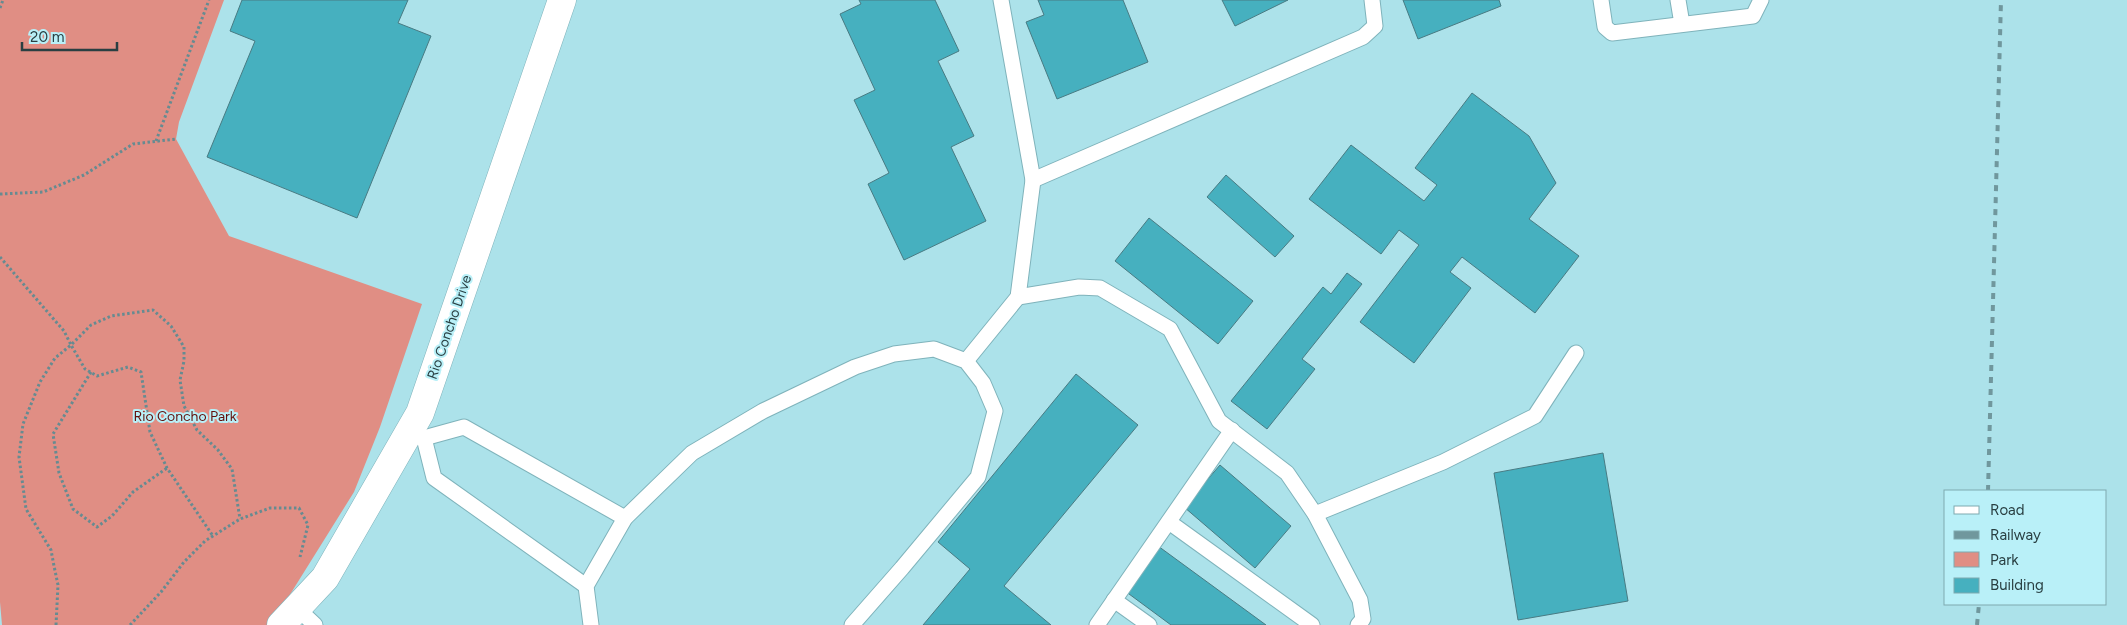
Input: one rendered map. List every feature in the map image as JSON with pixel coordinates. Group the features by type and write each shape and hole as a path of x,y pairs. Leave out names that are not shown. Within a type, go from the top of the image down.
{"street":[{"name":"Rio Concho Drive","path":"298,619 417,434 420,413 562,0"}],"lane":[{"path":"966,361 1018,298 1033,180 1001,0"},
{"path":"1033,180 1363,36 1375,26 1372,0"},
{"path":"1600,0 1605,27 1612,33 1753,16 1761,0"},
{"path":"1678,0 1682,24"},
{"path":"1018,298 1079,287 1100,288 1170,329 1219,421 1287,473 1315,514 1360,600 1363,619 1358,625"},
{"path":"591,625 586,586 625,518 692,453 763,411 856,367 894,354 934,349 966,361 983,383 995,411 978,477 852,625"},
{"path":"1315,514 1443,462 1535,416 1576,353"},
{"path":"586,586 434,478 417,434 464,427 625,518"},
{"path":"1097,625 1232,430"},
{"path":"1168,522 1312,625"},
{"path":"1114,600 1149,625"}],"path":[{"path":"0,8 3,0"},
{"path":"156,142 209,0"},
{"path":"0,194 43,192 84,175 133,144 176,140"},
{"path":"0,257 64,331 85,369 97,376 128,367 141,372 150,432 167,468 213,536"},
{"path":"56,625 58,585 51,550 26,509 19,457 24,424 40,382 55,358 91,326 111,316 153,310 171,326 184,347 184,361 180,380 184,406 197,430 218,450 232,469 240,519"},
{"path":"90,372 53,434 58,473 73,509 97,528 112,516 133,492 167,468"},
{"path":"130,625 161,592 184,562 205,541 240,519 270,508 299,508 308,525 300,560"}],"green space":[{"name":"Rio Concho Park","path":"0,0 224,0 179,122 176,139 229,236 422,304 380,427 354,492 271,625 2,625 0,602"}],"building":[{"path":"242,0 408,0 398,23 431,36 357,218 207,157 255,41 230,31"},
{"path":"859,0 935,0 959,51 938,61 974,136 951,147 986,221 904,260 868,184 889,173 854,100 875,90 840,14 861,4"},
{"path":"1038,0 1123,0 1148,62 1057,99 1026,22 1044,15"},
{"path":"1222,0 1288,0 1235,26"},
{"path":"1403,0 1499,0 1501,6 1418,39"},
{"path":"1472,93 1529,136 1556,183 1529,219 1579,256 1535,313 1462,257 1450,272 1471,288 1414,363 1360,322 1419,245 1399,230 1381,254 1309,199 1351,145 1424,201 1437,185 1415,168"},
{"path":"1226,175 1294,236 1275,257 1207,197"},
{"path":"1149,218 1253,301 1218,344 1115,261"},
{"path":"1347,273 1362,284 1302,359 1315,369 1267,429 1231,401 1323,287 1331,294"},
{"path":"1076,374 1138,425 1004,586 1051,625 923,625 970,569 938,542"},
{"path":"1603,453 1628,601 1518,620 1494,473"},
{"path":"1220,465 1291,526 1255,568 1184,507"},
{"path":"1158,546 1266,625 1171,625 1125,591"}],"railway":[{"path":"1988,490 2001,0"},
{"path":"1977,625 1979,605"}]}
